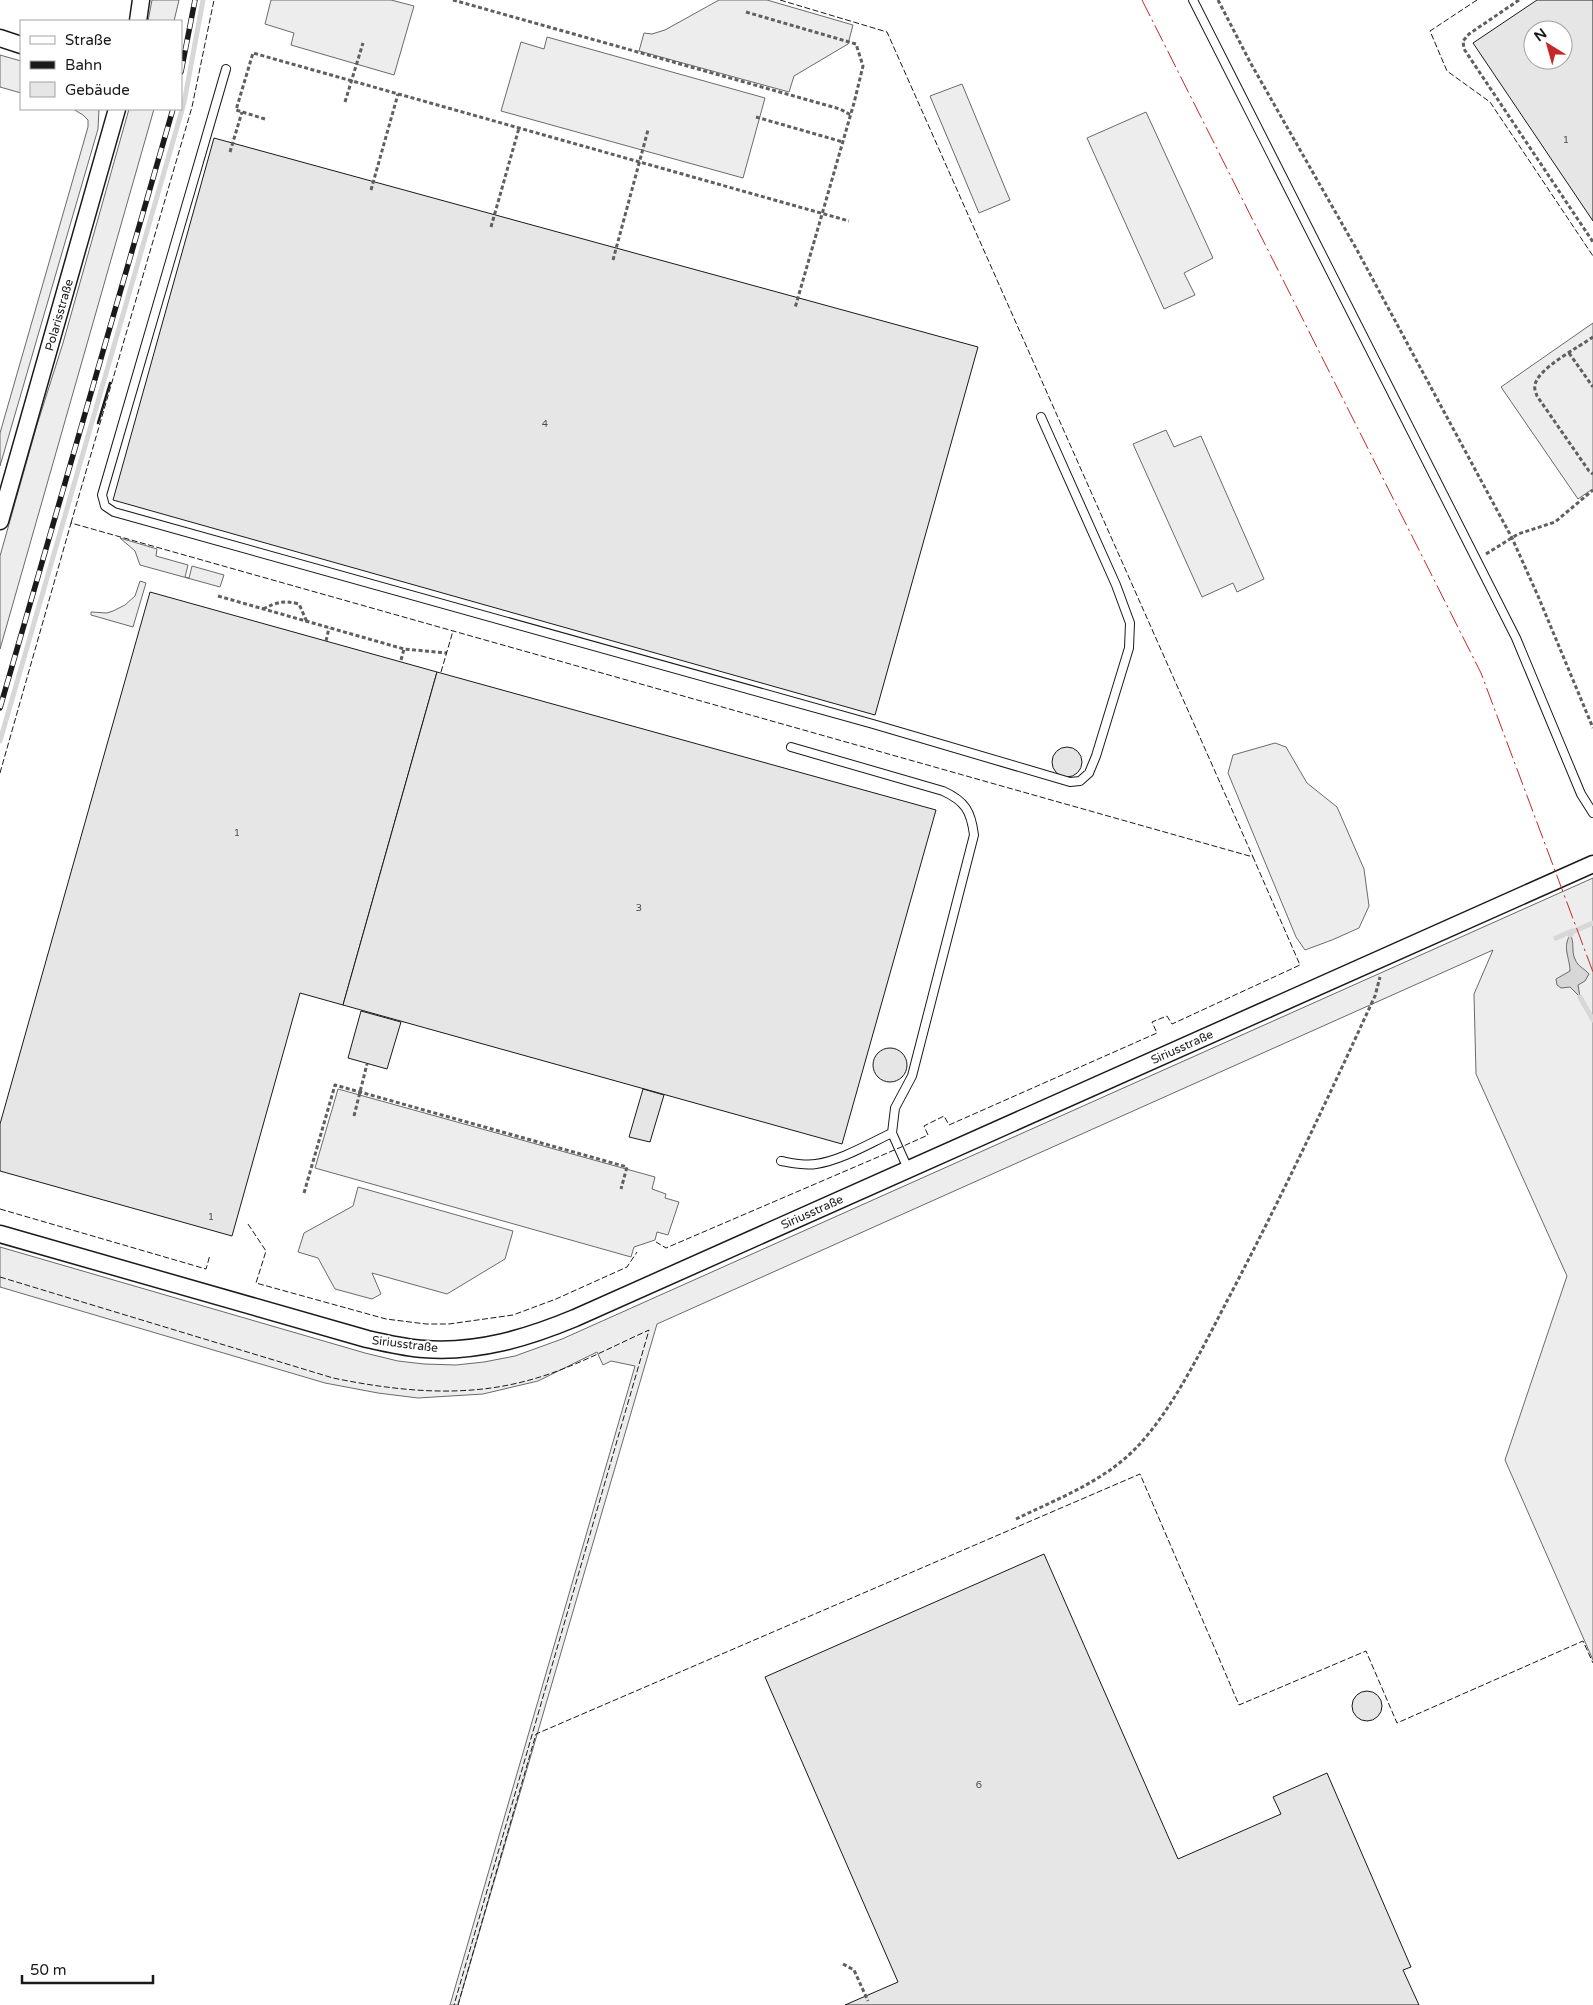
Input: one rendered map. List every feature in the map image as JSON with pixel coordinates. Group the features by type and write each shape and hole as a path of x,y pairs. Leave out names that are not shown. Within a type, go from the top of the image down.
{"street":[{"path":"138,20 141,0"},
{"path":"0,38 20,45"},
{"name":"Polarisstraße","path":"0,521 117,110"},
{"name":"Siriusstraße","path":"0,1234 367,1340 425,1349 456,1349 493,1345 537,1334 1593,864"}],"lane":[{"path":"1193,0 1516,638 1581,794 1593,813"},
{"path":"226,69 102,494 105,506 114,512 874,724 1070,782 1080,781 1089,773 1096,756 1129,648 1130,623 1116,585 1041,417"},
{"path":"791,747 943,792 957,798 967,808 972,821 974,835 915,1067 895,1108 892,1133 908,1169"},
{"path":"781,1161 816,1164 835,1158 892,1133"}],"path":[{"path":"453,0 840,109 851,115"},
{"path":"1218,0 1250,62 1357,250 1512,538 1593,728"},
{"path":"1518,0 1469,34 1463,41 1464,49 1593,242"},
{"path":"746,12 856,44 863,66 851,115 795,308"},
{"path":"345,102 363,43"},
{"path":"264,119 236,110 253,53 823,213 849,222"},
{"path":"371,190 398,94"},
{"path":"230,152 242,112"},
{"path":"756,117 843,142"},
{"path":"491,228 519,128"},
{"path":"613,260 648,130"},
{"path":"1593,337 1543,371 1534,387 1537,396 1589,472 1593,474"},
{"path":"1569,353 1593,388"},
{"path":"1477,560 1527,530 1555,522 1593,490"},
{"path":"218,596 404,649 447,653"},
{"path":"262,610 277,602 285,601 299,604 307,622"},
{"path":"326,640 329,628"},
{"path":"401,660 404,649"},
{"path":"1016,1519 1085,1486 1113,1467 1135,1449 1160,1418 1215,1324 1307,1145 1375,996 1381,969 1380,959"},
{"path":"354,1116 368,1064"},
{"path":"304,1193 335,1085 627,1167 621,1189"},
{"path":"843,1964 854,1970 868,2001"}],"shaded area":[{"path":"152,0 179,0 174,20 148,20"},
{"path":"271,0 391,0 414,6 394,75 291,45 294,33 265,24"},
{"path":"719,0 767,0 853,25 848,44 794,76 789,92 639,51 644,33 652,34 665,30"},
{"path":"547,37 765,98 743,178 501,111 521,42 544,49"},
{"path":"0,55 20,61 20,93 0,87"},
{"path":"962,84 1010,200 979,213 930,96"},
{"path":"75,110 99,110 98,129 0,466 0,433 88,127 88,120"},
{"path":"129,110 154,110 0,649 0,556 37,425 63,343"},
{"path":"1146,112 1213,258 1184,273 1195,295 1164,309 1087,138"},
{"path":"1593,323 1593,491 1591,490 1578,499 1501,387"},
{"path":"1166,430 1174,447 1201,436 1264,579 1237,592 1233,583 1202,597 1133,444"},
{"path":"120,538 157,549 156,556 188,565 185,577 189,578 192,566 224,575 220,587 140,565 135,551"},
{"path":"140,581 146,583 133,627 91,615 91,612 107,613 125,605 135,596"},
{"path":"1275,743 1286,747 1307,783 1337,807 1364,869 1369,906 1359,928 1305,950 1296,937 1228,773 1233,755"},
{"path":"1593,878 1593,1660 1505,1460 1567,1276 1476,1074 1474,994 1493,950 657,1324 458,2005 450,2005 635,1366 611,1361 603,1365 597,1352 538,1381 483,1394 418,1398 325,1383 0,1287 0,1247 398,1361 456,1365 515,1356 562,1339"},
{"path":"1570,935 1576,962 1589,974 1585,981 1578,985 1580,997 1570,987 1561,988 1557,985 1556,979 1570,971 1566,949"},
{"path":"338,1089 655,1177 652,1189 666,1194 665,1198 679,1202 668,1235 657,1232 655,1240 634,1247 631,1257 315,1168"},
{"path":"358,1187 513,1231 505,1259 447,1294 372,1273 381,1294 372,1299 335,1289 318,1258 298,1252 304,1233 353,1206"}],"building":[{"path":"1537,0 1593,0 1593,221 1473,43"},
{"path":"214,138 978,347 875,715 113,500"},
{"path":"150,592 437,672 343,1005 300,993 232,1236 0,1171 0,1124"},
{"path":"437,672 936,810 842,1144 343,1005"},
{"path":"1067,747 1077,752 1082,762 1077,772 1067,777 1057,772 1052,762 1057,752"},
{"path":"361,1011 401,1022 387,1069 348,1058"},
{"path":"890,1048 902,1053 907,1065 902,1077 890,1082 878,1077 873,1065 878,1053"},
{"path":"643,1089 664,1095 650,1142 629,1137"},
{"path":"1044,1554 1178,1859 1281,1814 1273,1797 1327,1773 1411,1967 1403,1970 1419,2005 845,2005 898,1982 765,1677"},
{"path":"1367,1691 1378,1695 1382,1706 1378,1717 1367,1721 1356,1717 1352,1706 1356,1695"}],"waterway":[{"path":"182,110 203,0"},
{"path":"0,741 182,110"},
{"path":"1570,935 1574,931 1593,923"},
{"path":"1556,938 1572,931"},
{"path":"1580,997 1593,1020"}],"railway":[{"path":"182,67 195,0"},
{"path":"0,708 173,110"}],"fence":[{"path":"71,523 192,107 214,0"},
{"path":"780,0 887,32 1253,857"},
{"path":"1477,0 1430,31 1447,71 1490,102 1593,256"},
{"path":"0,773 71,523 1253,857 1300,965 1172,1024 1167,1016 1152,1022 1157,1033 949,1125 944,1116 924,1126 928,1135 899,1148 666,1248 656,1242"},
{"path":"441,672 453,631"},
{"path":"0,1209 206,1269 210,1255"},
{"path":"248,1224 266,1251 256,1283 386,1319 426,1324 449,1324 513,1315 556,1299 627,1267 637,1252"},
{"path":"0,1277 333,1378 405,1389 430,1391 478,1390 526,1381 573,1365 649,1330 454,2005"},
{"path":"458,2005 536,1734 1140,1474 1239,1705 1366,1651 1397,1723 1583,1641 1593,1663"}],"wall":[{"path":"98,423 110,383"}],"power":[{"path":"1142,0 1481,673 1593,972"}]}
